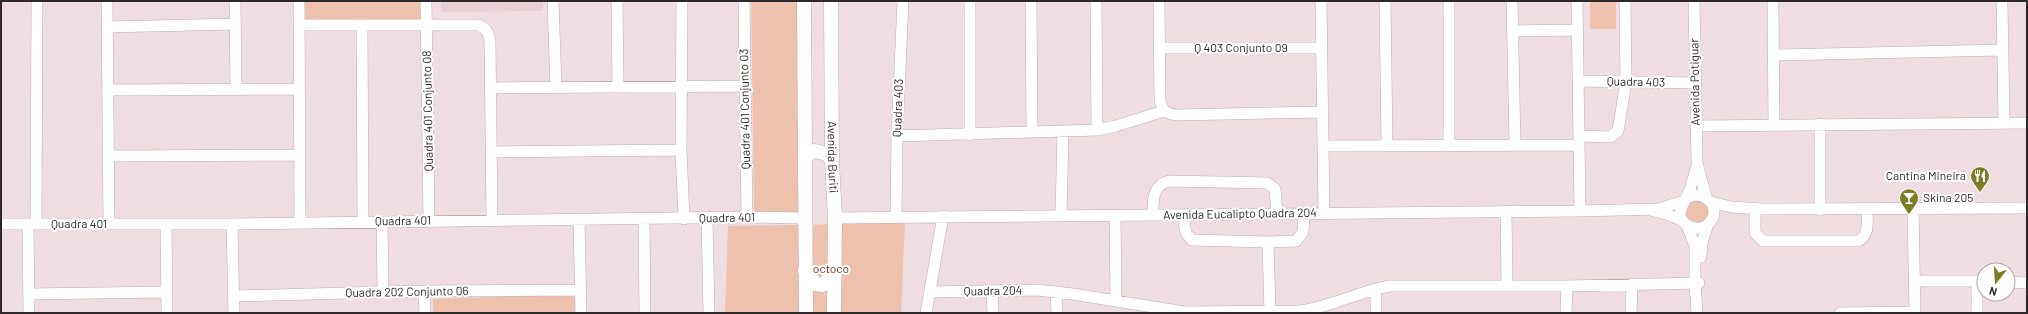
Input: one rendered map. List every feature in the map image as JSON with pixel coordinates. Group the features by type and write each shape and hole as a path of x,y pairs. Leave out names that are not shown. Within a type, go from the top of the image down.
{"main road":[{"path":"804,1 804,218 806,313"},
{"name":"Avenida Buriti","path":"832,1 832,161 835,218 834,313"},
{"path":"805,160 809,153 815,151 827,154 832,161"},
{"path":"805,271 816,284 822,285 834,274"}],"street":[{"path":"29,313 37,1"},
{"path":"107,1 109,90 109,224"},
{"path":"235,1 236,89"},
{"path":"298,1 300,222"},
{"name":"Quadra 401 Conjunto 08","path":"426,1 430,221"},
{"path":"553,1 556,87"},
{"path":"617,1 618,86"},
{"path":"682,1 683,86 681,150 684,219"},
{"name":"Quadra 401 Conjunto 03","path":"744,1 746,86 746,217"},
{"name":"Quadra 403","path":"896,216 897,136 903,1"},
{"path":"970,1 970,135"},
{"path":"1031,1 1032,132"},
{"path":"1096,1 1097,130"},
{"path":"1159,1 1160,101 1164,111"},
{"path":"1321,1 1324,213"},
{"path":"1386,1 1387,145"},
{"path":"1449,1 1449,144"},
{"path":"1512,1 1515,144"},
{"path":"1577,1 1580,211"},
{"path":"1323,146 1515,144 1610,137 1618,131 1626,82 1625,1"},
{"name":"Avenida Potiguar","path":"1694,1 1697,163 1709,200 1714,210 1702,242 1697,286"},
{"path":"1773,1 1775,55 1774,124"},
{"path":"2002,1 2004,122"},
{"path":"108,27 235,24"},
{"path":"299,25 479,25 486,28 489,34 490,42 492,221"},
{"path":"362,26 363,222"},
{"path":"1513,31 1577,30"},
{"name":"Q 403 Conjunto 09","path":"1160,48 1322,48"},
{"path":"1775,55 2002,50"},
{"name":"Quadra 403","path":"1578,81 1695,83"},
{"path":"491,88 746,86"},
{"path":"109,90 299,89"},
{"path":"897,136 1097,130 1116,126 1164,111 1176,115 1323,112"},
{"path":"1696,126 1774,124 2027,123"},
{"path":"1820,124 1820,210"},
{"path":"1061,215 1062,132"},
{"path":"492,152 681,150"},
{"path":"108,156 299,155"},
{"name":"Avenida Potiguar","path":"1697,163 1680,210 1695,246 1697,313"},
{"path":"1153,215 1156,190 1162,183 1168,182 1267,183 1275,189 1277,213"},
{"path":"1645,210 1664,208 1696,194 1731,207 1757,210"},
{"path":"1645,210 1664,213 1698,228 1732,212 1757,210 2027,208"},
{"path":"1840,313 1915,312 1913,209"},
{"name":"Avenida Eucalipto Quadra 204","path":"835,218 896,216 1115,216 1645,210"},
{"path":"1757,210 1756,234 1763,241 1858,241 1864,238 1867,232 1867,210"},
{"path":"1506,211 1507,286"},
{"path":"1183,215 1186,233 1192,240 1268,242 1296,241 1303,232 1304,214"},
{"path":"926,313 943,216"},
{"path":"1115,216 1116,301"},
{"name":"Quadra 401","path":"1,224 232,224 300,222 644,220 746,217 804,218"},
{"path":"708,219 709,313"},
{"path":"579,220 581,313"},
{"path":"644,220 645,313"},
{"path":"382,222 383,292"},
{"path":"166,224 167,313"},
{"path":"232,224 234,313"},
{"path":"1268,242 1270,311"},
{"path":"1915,281 1976,281"},
{"path":"2016,282 2027,283"},
{"path":"1632,284 1632,313"},
{"name":"Quadra 204","path":"930,292 1056,292 1184,313 1313,311 1376,289 1390,286 1567,286 1632,284 1697,286"},
{"path":"1566,313 1567,286"},
{"path":"1376,289 1376,313"},
{"name":"Quadra 202 Conjunto 06","path":"234,296 424,291 581,290"},
{"path":"424,291 425,313"},
{"path":"29,294 167,292"},
{"path":"992,292 993,313"},
{"path":"1056,292 1057,313"},
{"path":"1977,313 1978,302"}],"shaded area":[{"path":"441,1 543,1 543,11 441,12"}],"green space":[{"path":"302,1 423,1 423,22 302,22"},
{"path":"751,1 797,1 798,213 754,212"},
{"path":"1590,1 1616,1 1616,29 1590,29"},
{"path":"1696,197 1710,207 1709,217 1697,225 1685,218 1683,209"},
{"name":"octoco","path":"905,223 901,313 725,313 728,226"},
{"path":"577,294 577,313 433,313 433,299"}],"place":[{"name":"Cantina Mineira","path":"1980,193"},
{"name":"Skina 205","path":"1909,215"}]}
